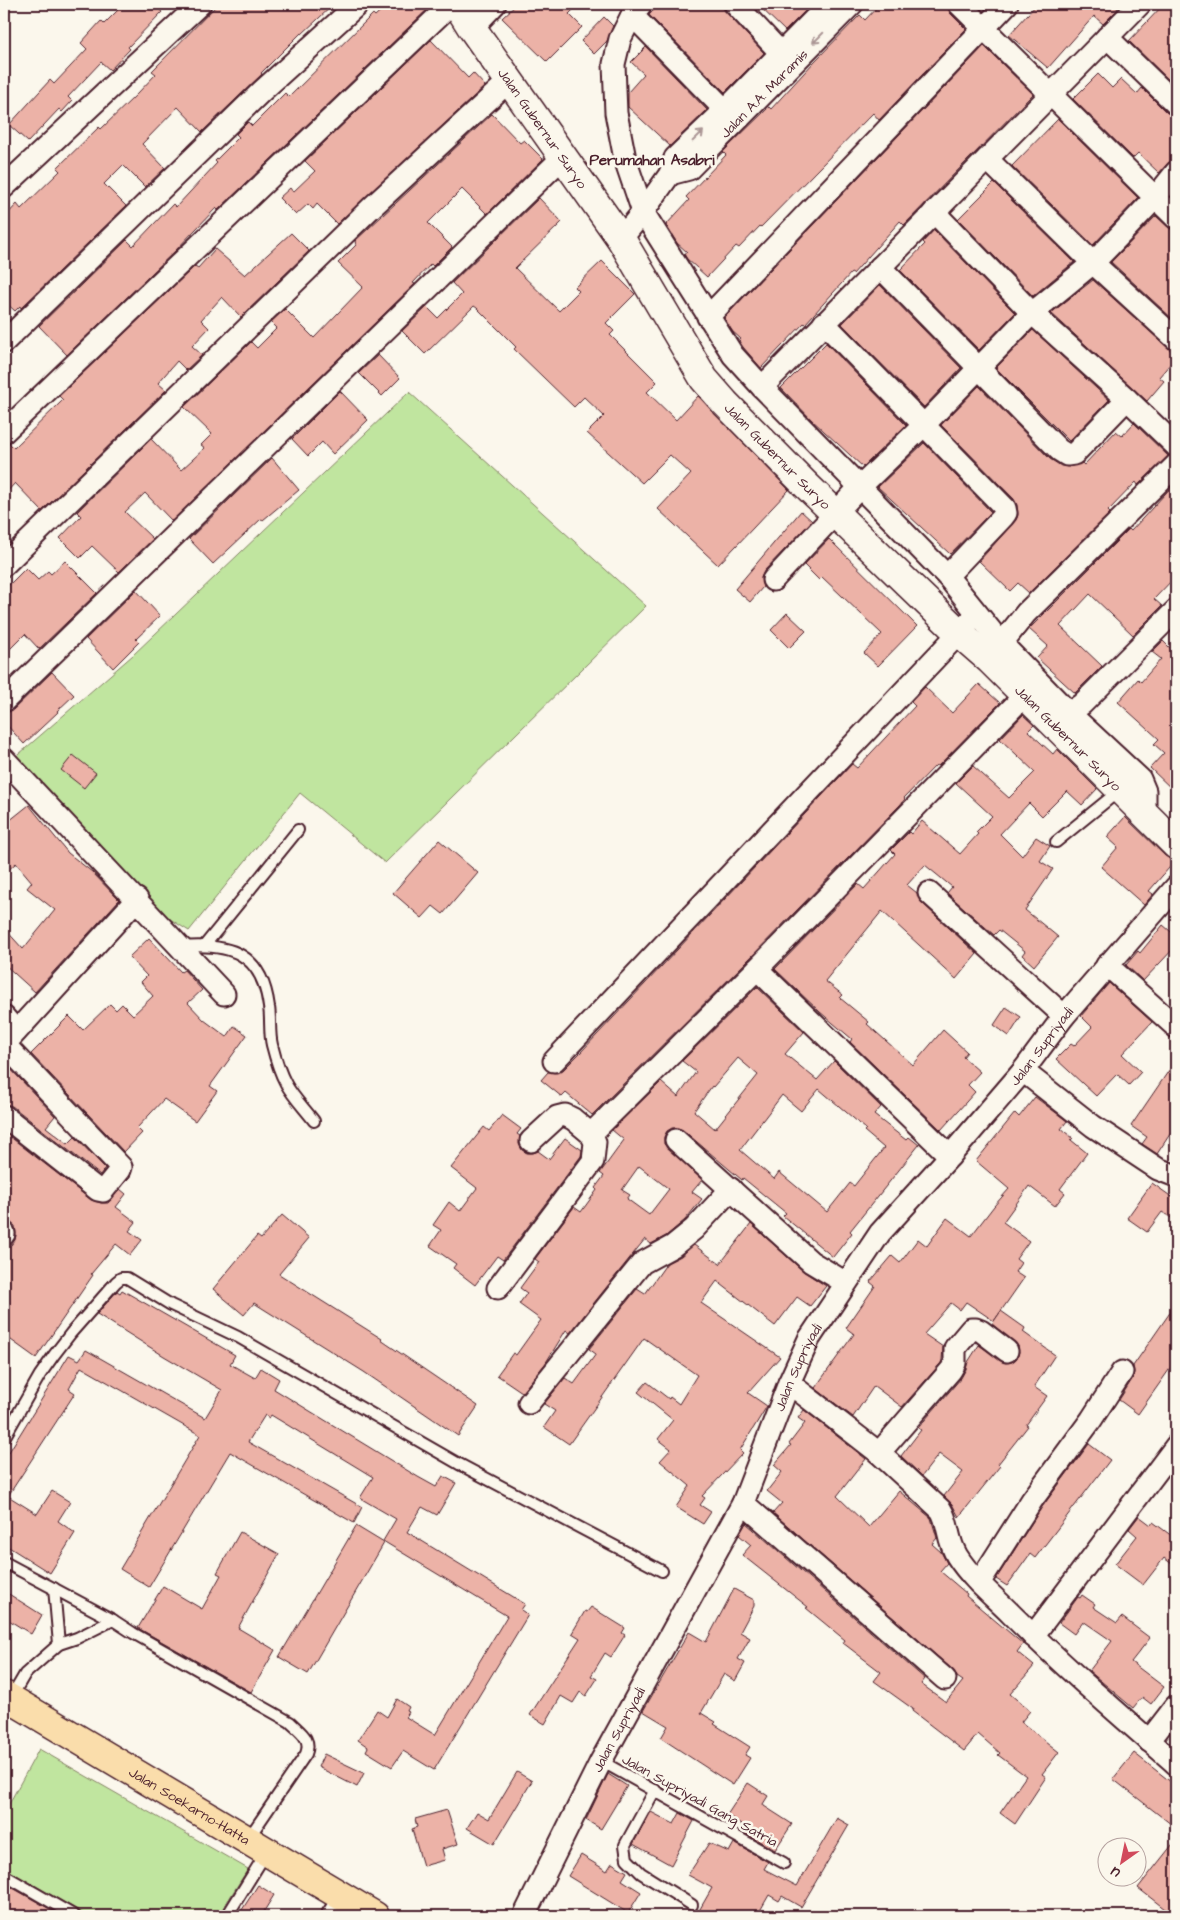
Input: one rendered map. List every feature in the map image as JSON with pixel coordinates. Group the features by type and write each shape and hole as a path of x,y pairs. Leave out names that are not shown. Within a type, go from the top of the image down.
{"main road":[{"name":"Jalan Gubernur Suryo","path":"458,4 472,28 621,239 704,379 739,417 836,514 968,623 995,651 1025,694 1062,719 1121,790 1176,845"},
{"name":"Jalan Soekarno-Hatta","path":"7,1697 257,1846 338,1907 375,1916"}],"street":[{"path":"4,187 200,4"},
{"path":"4,342 255,98 358,4"},
{"path":"4,432 451,4"},
{"path":"472,28 494,4"},
{"path":"735,4 780,52"},
{"name":"Jalan A.A. Maramis","path":"621,239 644,212 670,174 675,158 829,4"},
{"name":"Jalan A.A. Maramis","path":"670,174 689,169 852,4"},
{"path":"959,4 1176,218"},
{"path":"708,317 1007,4"},
{"path":"762,387 1140,4"},
{"path":"554,1061 968,623 947,576 732,355 644,212 625,159 616,113 614,64 620,39 637,9 725,110"},
{"path":"1107,37 1176,104"},
{"path":"4,565 372,207 510,80"},
{"path":"4,701 563,157"},
{"path":"987,159 1093,263 1176,339"},
{"path":"773,580 860,487 924,425 1032,313 1093,263 1156,197 1176,172"},
{"path":"934,212 1032,313 1176,446"},
{"path":"880,267 1059,450 1067,455 1074,454 1127,399"},
{"path":"824,323 1005,508 1006,513 1003,517 947,576"},
{"path":"1145,814 1145,791 1140,779 1062,719 995,651 1026,613 1176,465"},
{"path":"1062,719 1082,704 1176,610"},
{"path":"591,1134 757,969 1025,694"},
{"path":"4,759 224,994"},
{"name":"Jalan Supriyadi","path":"524,1916 602,1761 744,1503 789,1383 809,1339 880,1233 950,1156 1023,1071 1064,1016 1176,886"},
{"path":"929,893 1064,1016"},
{"path":"4,1116 98,1190 103,1191 121,1168 6,1036 137,899"},
{"path":"1108,965 1176,1027"},
{"path":"757,969 950,1156"},
{"path":"1023,1071 1093,1126 1158,1169 1176,1176"},
{"path":"498,1288 593,1161 595,1142 591,1134 565,1115 557,1118 531,1141"},
{"path":"676,1140 811,1262 846,1283"},
{"path":"529,1404 637,1268 642,1263 673,1246 694,1229 731,1190"},
{"path":"878,1453 951,1370 955,1363 955,1348 971,1329 981,1331 1007,1350"},
{"path":"979,1583 1032,1500 1091,1420 1122,1372"},
{"path":"789,1383 878,1453 940,1510 945,1516 949,1540 957,1556 979,1583 1033,1636 1176,1764"},
{"path":"1033,1636 1176,1446"},
{"path":"744,1503 945,1679"},
{"path":"1149,1741 1176,1706"}],"lane":[{"path":"1056,842 1121,790"},
{"path":"205,945 298,830"},
{"path":"181,947 205,945 223,948 249,959 262,978 270,1006 272,1044 286,1084 314,1121"},
{"path":"4,1438 40,1375 71,1333 116,1282 121,1278 127,1278 171,1305 238,1337 459,1464 662,1571"},
{"path":"4,1562 113,1620 290,1722 307,1741 309,1746 306,1754 257,1846 227,1916"},
{"path":"54,1588 59,1644"},
{"path":"7,1697 25,1674 59,1644 77,1638 113,1620"},
{"name":"Jalan Supriyadi Gang Satria","path":"602,1761 784,1863"},
{"path":"655,1790 625,1845 627,1859 641,1873 692,1905"},
{"path":"4,1875 75,1916"}],"green space":[{"path":"409,392 646,606 385,863 300,793 189,931 137,898 11,761 133,655"},
{"path":"39,1749 248,1869 218,1916 88,1916 4,1868 4,1813"}],"building":[{"path":"124,4 153,4 162,12 128,47 130,49 110,70 101,62 68,97 72,101 62,112 59,109 28,142 9,125 50,80 54,84 87,49 81,43 101,21 104,24"},
{"path":"218,4 334,4 301,33 202,132 178,107 142,144 165,168 145,187 123,165 104,184 126,206 21,308 20,306 15,311 4,301 4,218 17,204 21,209 60,171 57,168 99,127 101,129 137,94 156,74 152,71"},
{"path":"388,4 433,4 218,210 216,208 176,250 67,355 39,326 127,240 133,246 173,204 176,207 217,163 215,161 239,137 236,134 248,122 252,126 285,93 289,97 373,14 375,16"},
{"path":"517,4 579,4 569,14 582,27 547,62 502,18"},
{"path":"660,4 718,4 764,53 725,92 649,15"},
{"path":"757,4 812,4 785,31"},
{"path":"880,4 947,4 950,13 966,29 879,120 873,113 761,227 739,248 736,246 707,277 687,259 684,254 687,252 677,243 666,225 689,200 686,197 726,155 723,152 769,107 771,109 860,15 865,20"},
{"path":"1037,4 1112,4 1118,9 1103,24 1094,16 1048,68 1009,35"},
{"path":"1164,4 1171,4 1176,8 1176,87 1129,41"},
{"path":"604,17 613,26 607,41 594,54 581,41"},
{"path":"431,40 468,78 473,73 485,86 337,224 317,204 313,209 308,204 296,215 279,198 290,188 293,192 315,171 305,161"},
{"path":"984,46 1033,94 904,225 900,221 853,274 851,273 805,324 761,368 743,347 739,341 741,339 732,331 724,318"},
{"path":"646,47 707,110 670,146 628,107 628,92 644,74 631,62"},
{"path":"1098,74 1112,88 1121,79 1137,94 1142,88 1167,113 1176,116 1176,160 1167,164 1159,173 1138,153 1133,158 1073,99"},
{"path":"492,114 520,143 524,140 543,159 487,214 462,189 428,223 452,247 433,266 431,264 413,283 415,284 172,521 145,493 125,512 153,539 119,572 92,546 80,558 60,538 81,516 77,512 151,439 181,470 205,448 201,445 212,434 184,407 251,342 257,348 277,328 271,322 285,309 314,338 363,287 338,263 356,245 355,241"},
{"path":"1058,119 1138,198 1093,245 1012,166"},
{"path":"994,183 1074,262 1033,296 958,219"},
{"path":"539,198 562,222 515,268 559,311 579,291 575,287 602,261 635,294 606,323 614,331 610,335 657,382 647,392 676,420 698,396 789,490 718,565 658,509 691,474 670,455 642,483 587,433 604,416 584,397 574,407 514,349 516,347 477,308 474,306 425,354 402,331 427,307 438,318 462,294 452,283"},
{"path":"1156,216 1168,227 1176,230 1176,322 1111,262"},
{"path":"934,230 1015,313 979,350 900,270 925,244 923,242"},
{"path":"291,233 309,251 241,317 222,297 201,320 209,328 192,346 202,355 186,370 177,361 158,383 166,390 42,511 15,483 4,495 4,444 9,443 14,448 63,400 59,396 195,266 198,268 215,249 245,275"},
{"path":"1093,280 1168,348 1176,351 1176,357 1159,377 1164,381 1147,401 1051,313"},
{"path":"880,285 961,368 924,407 842,324"},
{"path":"1033,330 1109,400 1069,441 996,368"},
{"path":"826,343 906,425 863,467 812,420 781,388"},
{"path":"378,355 400,378 382,396 359,373"},
{"path":"979,386 1050,459 1061,466 1069,467 1082,463 1084,465 1116,431 1122,436 1134,423 1168,456 1138,485 1136,482 1108,511 1110,513 1029,593 1018,583 1010,591 979,561 1016,520 1018,515 1014,499 941,425"},
{"path":"340,391 368,420 333,454 322,442 308,456 292,439"},
{"path":"924,443 991,512 950,554 878,487"},
{"path":"272,458 299,490 263,520 261,519 213,564 189,539"},
{"path":"1176,482 1176,576 1154,599 1162,606 1133,635 1090,594 1060,626 1102,666 1075,693 1037,658 1048,646 1029,629 1129,529 1131,531"},
{"path":"801,511 812,521 764,571 761,578 763,587 750,602 735,589"},
{"path":"829,539 917,626 878,666 864,653 882,634 822,577 819,580 804,565"},
{"path":"65,561 97,593 39,649 25,634 4,655 4,590 26,568 38,580 48,571 51,574"},
{"path":"136,590 160,616 136,639 139,642 113,668 86,639"},
{"path":"787,613 806,631 789,648 771,630"},
{"path":"1163,641 1171,649 1176,643 1176,793 1150,768 1164,753 1154,744 1159,739 1118,702 1138,679 1141,682 1161,659 1152,652"},
{"path":"52,672 74,695 24,744 4,722 4,713 13,710"},
{"path":"979,684 1000,703 938,766 936,765 904,798 900,805 748,960 592,1115 566,1093 562,1097 541,1080 548,1072 557,1073 563,1070 581,1052 852,764 857,768 915,706 911,702 925,687 952,713"},
{"path":"1023,715 1034,725 1028,731 1053,754 1057,749 1097,789 1082,805 1067,791 1042,816 1029,803 1000,834 1022,856 1036,837 1050,846 1040,861 1053,869 1025,910 1058,937 1034,966 1022,955 1025,951 999,930 994,935 947,893 952,887 925,865 907,885 917,893 921,902 977,954 956,979 882,911 825,981 843,995 840,998 869,1022 867,1024 913,1065 943,1030 967,1052 963,1057 980,1072 968,1085 975,1092 941,1130 850,1042 852,1039 820,1012 775,969 858,884 864,889 895,854 891,850 909,832 911,834 922,821 960,854 978,834 976,832 992,816 956,783 973,766 1009,798 1035,772 1000,739"},
{"path":"73,755 96,773 84,788 61,770"},
{"path":"29,805 68,853 92,872 119,900 35,992 4,964 4,928 23,949 55,910 27,888 32,882 16,863 4,874 4,825"},
{"path":"1125,817 1165,856 1176,860 1149,891 1153,894 1144,905 1101,867 1118,847 1107,837"},
{"path":"439,840 478,873 443,914 433,906 422,918 393,893"},
{"path":"1163,925 1176,936 1176,946 1143,981 1126,965 1138,951 1140,953"},
{"path":"149,938 181,972 184,970 202,990 188,1003 204,1020 227,1037 234,1026 247,1035 210,1086 217,1091 195,1121 164,1099 137,1128 142,1133 124,1152 31,1054 69,1016 83,1030 110,1004 116,1010 122,1004 133,1015 153,996 141,982 147,976 129,957"},
{"path":"1109,983 1152,1022 1122,1054 1141,1072 1129,1085 1117,1074 1096,1096 1056,1059 1071,1044 1074,1046 1092,1027 1081,1016"},
{"path":"757,987 804,1032 785,1054 817,1080 834,1061 881,1107 874,1115 906,1140 909,1137 919,1145 850,1231 852,1233 833,1257 783,1216 786,1213 743,1178 742,1180 684,1131 672,1128 667,1131 664,1137 664,1144 702,1180 692,1192 702,1199 685,1220 666,1236 651,1244 645,1239 570,1333 566,1330 545,1364 522,1392 497,1375 513,1353 516,1355 541,1320 519,1304 527,1293 520,1288 539,1262 535,1259 574,1207 581,1212 597,1190 595,1188 604,1176 600,1173 624,1140 612,1130 661,1082 678,1097 696,1072 682,1061","holes":["738,1058 758,1075 715,1129 694,1111 712,1086","819,1089 866,1129 864,1131 884,1148 854,1186 850,1183 827,1212 779,1172 774,1179 740,1150 782,1095 801,1111","639,1166 669,1189 649,1215 627,1199 630,1195 622,1190"]},
{"path":"1006,1007 1021,1017 1009,1036 994,1025"},
{"path":"1176,1060 1176,1125 1157,1154 1142,1144 1147,1137 1131,1126"},
{"path":"4,1062 55,1116 46,1127 68,1144 75,1137 105,1168 100,1175 12,1106 4,1104"},
{"path":"1035,1097 1067,1121 1061,1129 1073,1138 1071,1140 1087,1153 1060,1189 1065,1193 1055,1206 1029,1186 1003,1222 1029,1241 1016,1259 1021,1263 1015,1272 1024,1278 994,1321 966,1302 960,1310 951,1303 924,1334 943,1347 941,1363 902,1407 874,1386 853,1417 815,1388 854,1334 846,1328 875,1286 870,1282 892,1256 900,1263 918,1239 927,1246 947,1218 971,1236 1009,1189 976,1161 1015,1113 1019,1117"},
{"path":"502,1115 521,1129 517,1134 520,1136 519,1144 522,1150 527,1153 538,1151 549,1159 565,1138 582,1150 581,1156 503,1260 497,1256 475,1285 453,1268 456,1264 430,1246 441,1230 433,1225 449,1202 460,1211 477,1188 451,1168 484,1127 489,1131"},
{"path":"4,1132 91,1200 108,1203 120,1189 126,1194 116,1207 136,1222 129,1231 142,1240 130,1255 116,1244 91,1274 93,1275 36,1358 4,1335 4,1246 11,1245 15,1240 16,1234 15,1226 10,1222 4,1221"},
{"path":"1152,1183 1176,1200 1176,1221 1162,1212 1147,1232 1127,1218"},
{"path":"282,1215 309,1238 279,1274 382,1339 478,1406 458,1436 364,1372 254,1303 244,1315 213,1289 257,1236 261,1239"},
{"path":"751,1224 803,1271 826,1286 810,1306 797,1297 775,1326 717,1281 701,1303 780,1357 748,1393 767,1406 740,1450 743,1453 702,1496 705,1498 700,1505 711,1512 703,1524 676,1507 690,1486 660,1461 671,1449 658,1439 673,1420 638,1392 647,1382 669,1399 670,1397 679,1404 697,1375 644,1338 569,1444 544,1427 555,1411 544,1404 565,1378 574,1384 596,1354 589,1349 637,1289 645,1294 667,1263 681,1256 694,1245 720,1264"},
{"path":"122,1290 235,1355 230,1364 255,1378 261,1368 279,1379 274,1389 418,1477 436,1487 443,1476 456,1483 437,1515 422,1507 407,1532 525,1604 521,1610 528,1615 434,1770 403,1751 392,1767 366,1751 368,1747 358,1740 377,1710 387,1717 397,1699 409,1707 406,1717 435,1735 507,1616 383,1541 396,1519 360,1498 373,1477 271,1415 269,1418 265,1415 248,1442 362,1507 354,1523 230,1452 149,1587 120,1569 200,1435 81,1367 69,1389 75,1393 8,1496 37,1514 52,1491 70,1502 58,1521 75,1533 50,1573 4,1544 4,1460 69,1355 79,1360 86,1350 205,1418 222,1390 97,1314 117,1291 120,1293"},
{"path":"1176,1304 1176,1360 1138,1414 1119,1400 1133,1378 1133,1366"},
{"path":"1001,1311 1025,1328 1023,1332 1055,1355 1034,1387 1047,1396 1026,1425 1028,1426 998,1464 1000,1466 959,1517 952,1504 944,1496 963,1472 939,1454 922,1476 901,1456 921,1430 918,1428 961,1378 968,1362 979,1345 1005,1363 1012,1362 1017,1358 1018,1346 992,1324"},
{"path":"804,1410 866,1459 837,1496 869,1527 899,1491 931,1518 937,1538 932,1544 941,1552 947,1563 940,1571 967,1594 966,1596 1023,1644 1017,1652 1034,1666 1010,1694 1030,1711 1021,1722 1059,1752 1042,1774 1046,1777 1015,1824 1000,1813 1026,1776 998,1755 1000,1753 978,1734 964,1751 912,1711 913,1709 874,1681 881,1672 843,1643 845,1640 806,1608 808,1607 742,1555 751,1545 739,1535 746,1523 925,1679 921,1684 946,1702 963,1681 957,1677 953,1670 773,1513 782,1503 767,1491 782,1472 774,1465 791,1445 789,1444 805,1423 798,1418"},
{"path":"1089,1444 1110,1460 1035,1558 1030,1554 1007,1586 996,1579 1042,1507"},
{"path":"1139,1516 1151,1525 1153,1522 1176,1539 1176,1567 1164,1558 1143,1585 1115,1564 1137,1536 1129,1529"},
{"path":"356,1526 384,1543 308,1674 279,1657"},
{"path":"240,1532 279,1554 238,1628 275,1650 251,1692 138,1628 163,1586 202,1609 221,1575 217,1573"},
{"path":"734,1589 754,1600 754,1606 740,1632 750,1638 738,1659 745,1663 735,1681 724,1674 701,1713 716,1722 714,1724 750,1747 745,1755 750,1758 733,1785 661,1738 668,1726 643,1711 689,1632 706,1642"},
{"path":"4,1591 42,1615 31,1634 4,1617"},
{"path":"1082,1595 1095,1604 1093,1607 1117,1623 1122,1617 1150,1638 1131,1662 1164,1687 1151,1704 1142,1697 1133,1708 1089,1671 1112,1641 1083,1621 1074,1634 1059,1623 1078,1597 1080,1598"},
{"path":"591,1607 625,1628 622,1633 625,1635 611,1657 605,1653 591,1676 597,1679 586,1696 580,1692 573,1703 561,1696 545,1724 530,1715 580,1638 572,1633 585,1611 587,1612"},
{"path":"1134,1753 1176,1786 1176,1828 1113,1779"},
{"path":"324,1754 364,1773 357,1787 318,1767"},
{"path":"517,1772 532,1781 494,1844 467,1828 477,1812 489,1819"},
{"path":"608,1774 627,1786 601,1829 586,1820"},
{"path":"748,1783 768,1796 763,1804 764,1806 792,1824 775,1850 741,1831 744,1826 727,1815"},
{"path":"447,1810 458,1844 442,1849 445,1860 423,1866 412,1829 417,1827 415,1819"},
{"path":"651,1812 674,1824 680,1813 694,1821 671,1865 633,1844"},
{"path":"837,1818 849,1825 801,1907 782,1896 779,1901 769,1895 757,1916 696,1916 712,1888 688,1875 709,1843 729,1852 734,1843 768,1862 764,1869 797,1886"},
{"path":"1176,1840 1176,1916 1138,1888 1148,1888 1148,1875"},
{"path":"581,1855 607,1871 612,1863 627,1872 622,1880 641,1892 628,1913 568,1876"},
{"path":"4,1883 62,1916 4,1916"},
{"path":"258,1885 274,1895 261,1916 238,1916"}],"district":[{"name":"Perumahan Asabri","path":"652,160"}]}
